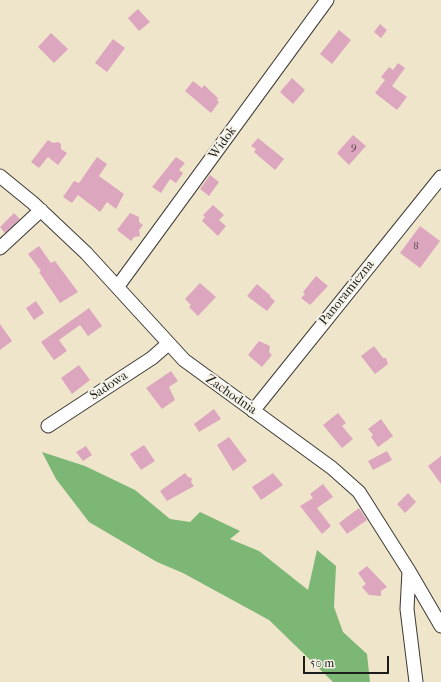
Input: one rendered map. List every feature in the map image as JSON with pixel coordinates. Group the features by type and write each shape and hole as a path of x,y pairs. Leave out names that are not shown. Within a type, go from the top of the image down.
{"street":[{"name":"Widok","path":"118,286 327,0"},
{"name":"Zachodnia","path":"0,176 41,210 118,286 168,344 198,372 332,468 359,492 409,571 441,626"},
{"name":"Panoramiczna","path":"253,411 441,177"},
{"path":"0,248 41,210"},
{"name":"Sadowa","path":"48,426 152,358 168,344"},
{"path":"409,571 406,609 416,682"}],"green space":[{"path":"42,452 85,466 135,490 170,519 190,522 200,512 240,531 230,539 259,551 308,590 317,550 336,566 334,607 343,632 367,654 370,682 333,682 269,620 183,573 157,562 89,522 56,479"}],"building":[{"path":"138,9 150,22 139,31 128,18"},
{"path":"380,24 387,30 381,38 374,32"},
{"path":"339,30 351,40 332,64 320,54"},
{"path":"51,33 68,49 54,63 38,47"},
{"path":"113,39 125,48 107,72 95,63"},
{"path":"398,63 405,68 392,86 407,97 397,110 375,93 385,80 381,77 389,67 393,70"},
{"path":"292,78 305,90 293,104 280,92"},
{"path":"193,81 202,88 204,85 218,98 217,100 219,102 211,113 185,91"},
{"path":"353,135 366,146 349,165 337,153"},
{"path":"258,138 284,159 275,170 254,152 256,149 251,146"},
{"path":"48,140 53,143 58,142 61,144 61,149 67,153 58,165 48,157 39,168 31,162"},
{"path":"97,157 107,164 99,176 124,194 116,209 107,202 100,212 78,195 72,203 63,197 74,181 79,183"},
{"path":"176,157 185,163 179,170 183,173 176,183 170,179 161,193 152,187"},
{"path":"210,175 219,182 209,196 200,189"},
{"path":"213,205 224,215 219,220 226,226 218,236 202,221 205,217 203,215"},
{"path":"14,213 20,219 5,233 0,227"},
{"path":"130,213 139,217 139,222 143,225 139,230 140,236 134,237 131,241 117,230"},
{"path":"420,226 440,241 420,268 400,253"},
{"path":"39,246 51,263 55,261 78,292 60,303 39,272 41,271 28,254"},
{"path":"316,276 328,286 310,305 301,298 305,294 303,292"},
{"path":"200,283 216,297 198,316 189,307 191,305 185,299"},
{"path":"257,284 275,301 267,311 247,296"},
{"path":"36,301 44,313 34,320 26,308"},
{"path":"89,308 102,326 88,336 80,325 59,340 67,351 54,360 41,342"},
{"path":"0,324 12,341 0,350"},
{"path":"259,341 270,346 269,352 272,355 262,367 248,355"},
{"path":"374,346 383,358 386,358 388,364 375,374 361,356"},
{"path":"79,365 90,380 72,394 61,378"},
{"path":"171,371 178,381 169,387 175,400 162,409 146,388"},
{"path":"214,409 221,419 199,432 194,424"},
{"path":"338,413 346,423 342,426 353,439 342,448 323,425"},
{"path":"381,419 393,436 378,447 371,437 373,435 368,429"},
{"path":"229,437 247,461 233,471 217,445"},
{"path":"144,445 155,461 141,470 130,454"},
{"path":"86,446 92,455 83,461 76,452"},
{"path":"387,451 392,460 373,470 368,461"},
{"path":"441,456 441,484 428,466"},
{"path":"185,473 188,477 192,478 191,482 194,486 167,501 160,491"},
{"path":"273,473 283,485 261,500 252,487"},
{"path":"323,484 333,497 317,508 331,526 322,534 300,506 313,498 310,494"},
{"path":"408,493 416,502 405,513 397,504"},
{"path":"359,508 367,520 347,534 339,523"},
{"path":"367,566 387,587 381,591 381,596 369,595 362,587 366,584 358,573"}]}
